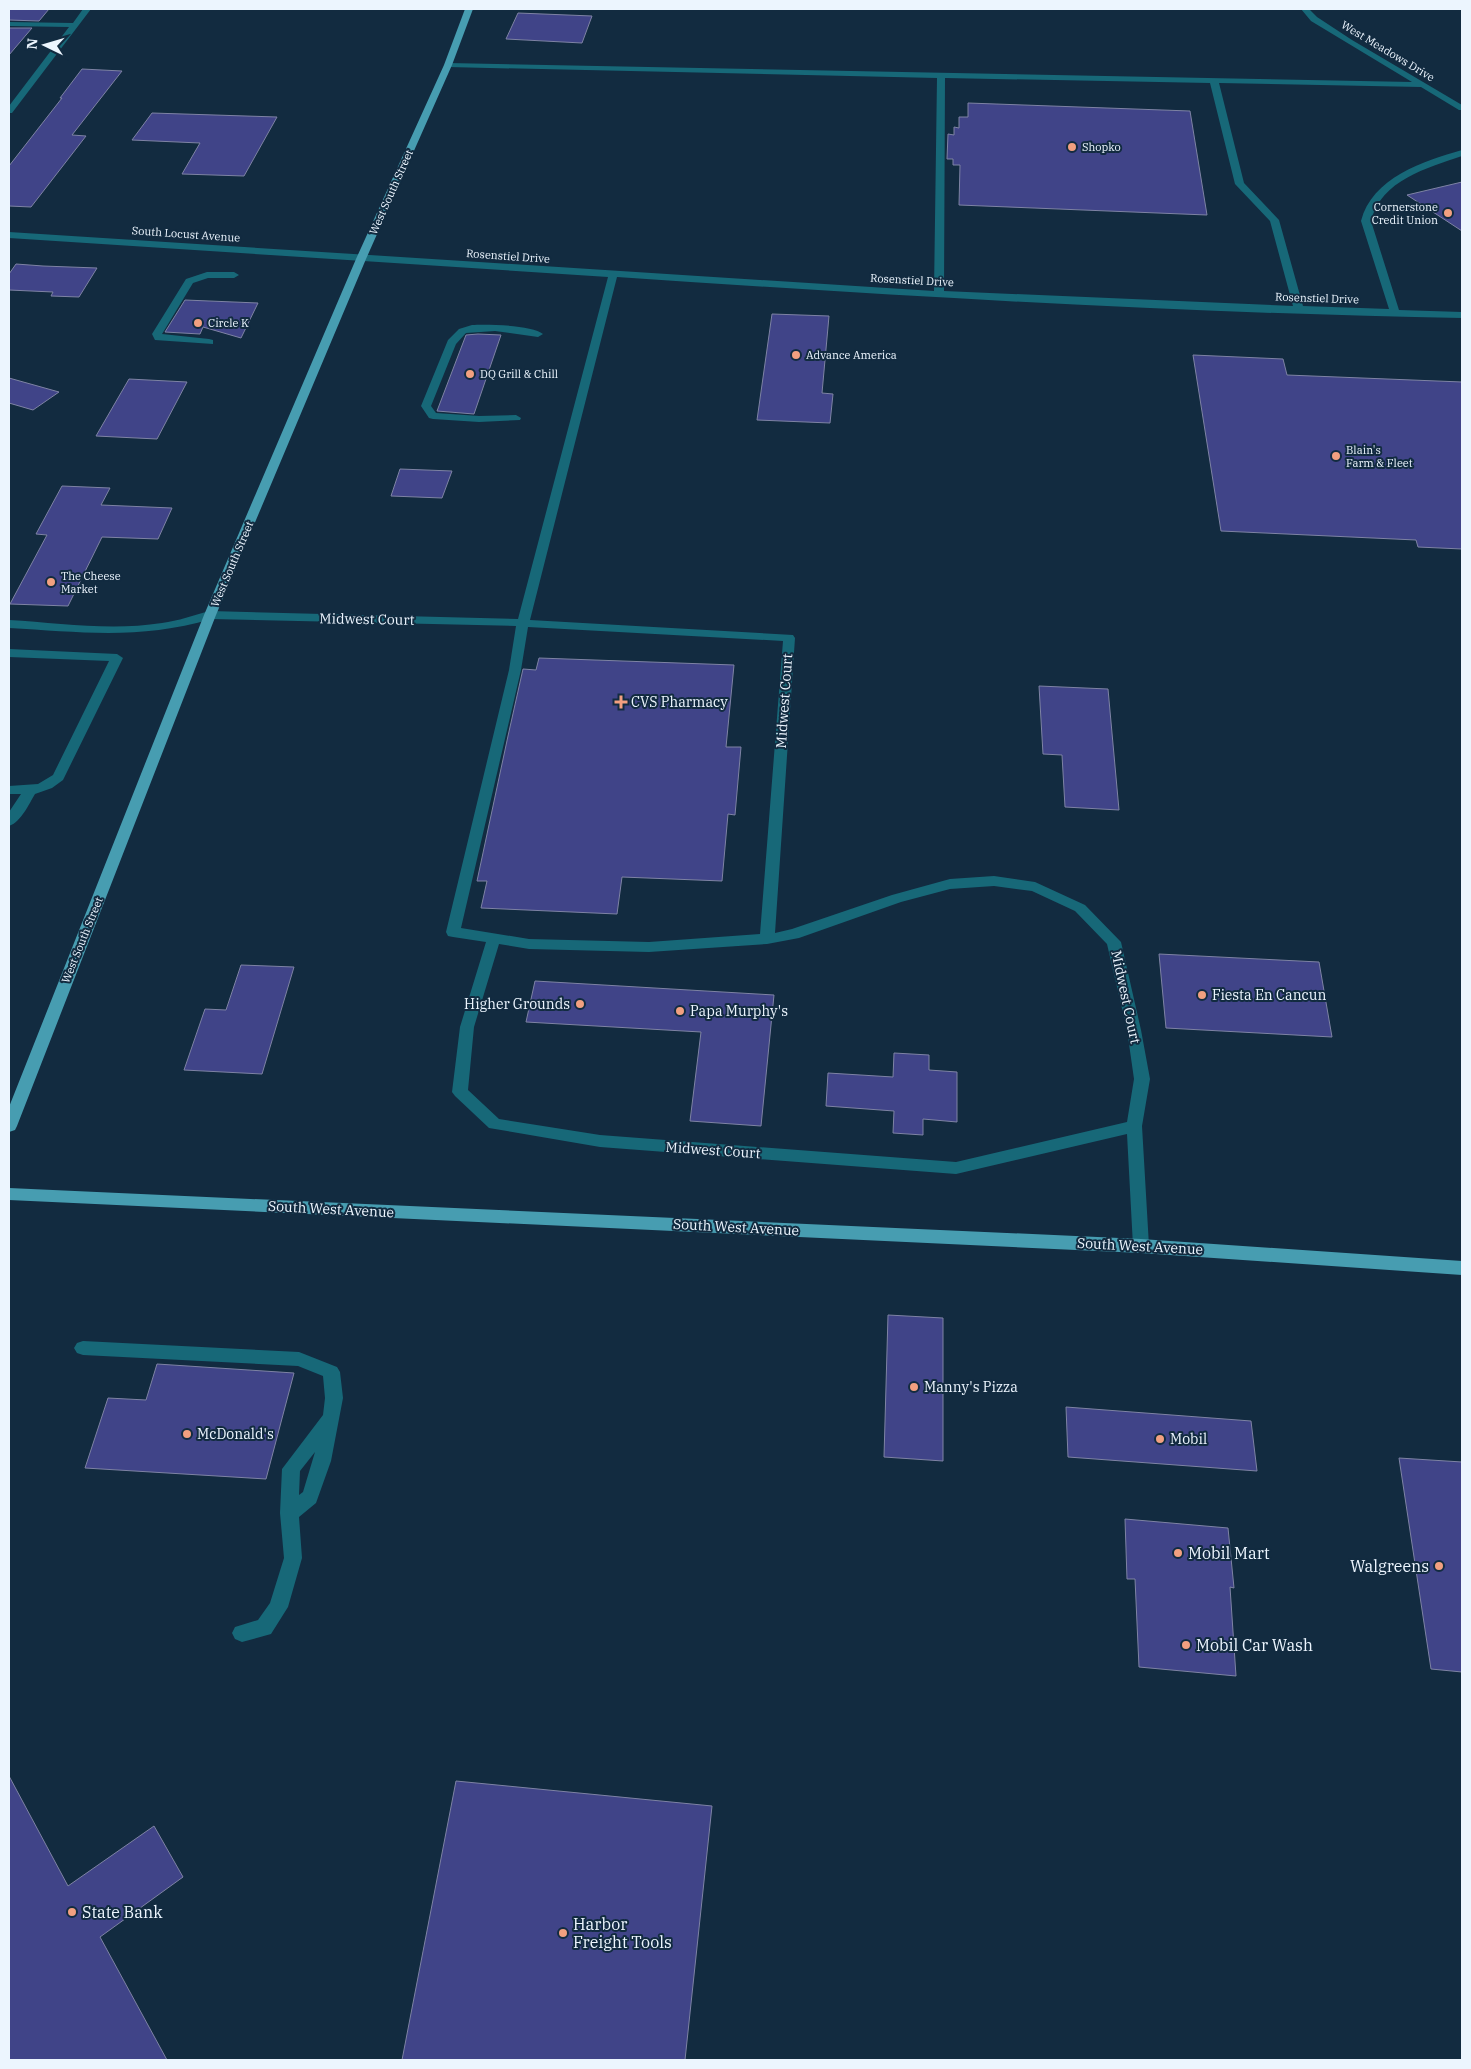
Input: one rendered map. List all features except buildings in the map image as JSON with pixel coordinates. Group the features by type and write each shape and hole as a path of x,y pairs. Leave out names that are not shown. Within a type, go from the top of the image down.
{"main road":[{"name":"West South Street","path":"9,1126 210,615 361,259 448,64 469,9"},
{"name":"South West Avenue","path":"9,1194 1141,1246 1462,1268"}],"street":[{"path":"9,111 87,9"},
{"name":"West Meadows Drive","path":"1305,9 1314,19 1349,42 1462,108"},
{"path":"9,24 74,25"},
{"path":"448,64 1424,85"},
{"path":"939,294 941,75"},
{"path":"1214,81 1240,184 1274,220 1299,309"},
{"path":"1395,313 1366,221 1367,211 1376,196 1418,168 1462,153"},
{"name":"South Locust Avenue","path":"9,235 361,259"},
{"name":"Rosenstiel Drive","path":"361,259 939,294 1462,315"},
{"path":"209,342 168,340 159,338 157,334 189,281 207,275 234,276"},
{"path":"523,623 613,275"},
{"path":"516,418 433,416 426,406 449,350 457,335 461,332 467,329 489,328 538,334"},
{"name":"Midwest Court","path":"9,624 126,629 185,623 210,615 523,623 789,638 767,939"},
{"name":"Midwest Court","path":"523,623 519,656 453,932 529,944 649,947 767,939 794,934 897,898 950,884 994,881 1035,887 1080,908 1114,942 1134,1030 1142,1079 1134,1126 1141,1246"},
{"path":"9,653 117,658 61,773 55,781 30,791 9,790"},
{"path":"9,821 20,808 30,791"},
{"name":"Midwest Court","path":"494,938 467,1026 460,1092 495,1124 600,1141 956,1168 1134,1126"},
{"path":"83,1348 299,1359 331,1372 334,1398 322,1461 310,1497 289,1513"},
{"path":"242,1633 264,1628 278,1607 293,1558 289,1513 291,1469 331,1418"}],"place":[{"name":"Shopko","path":"1072,147"},
{"name":"Cornerstone Credit Union","path":"1448,213"},
{"name":"Circle K","path":"198,323"},
{"name":"Advance America","path":"796,355"},
{"name":"DQ Grill & Chill","path":"470,374"},
{"name":"Blain's Farm & Fleet","path":"1336,456"},
{"name":"The Cheese Market","path":"51,582"},
{"name":"CVS Pharmacy","path":"621,702"},
{"name":"Fiesta En Cancun","path":"1202,995"},
{"name":"Higher Grounds","path":"580,1004"},
{"name":"Papa Murphy's","path":"680,1011"},
{"name":"Manny's Pizza","path":"914,1387"},
{"name":"McDonald's","path":"187,1434"},
{"name":"Mobil","path":"1160,1439"},
{"name":"Mobil Mart","path":"1178,1553"},
{"name":"Walgreens","path":"1439,1566"},
{"name":"Mobil Car Wash","path":"1186,1645"},
{"name":"State Bank","path":"72,1912"},
{"name":"Harbor Freight Tools","path":"563,1933"}]}
